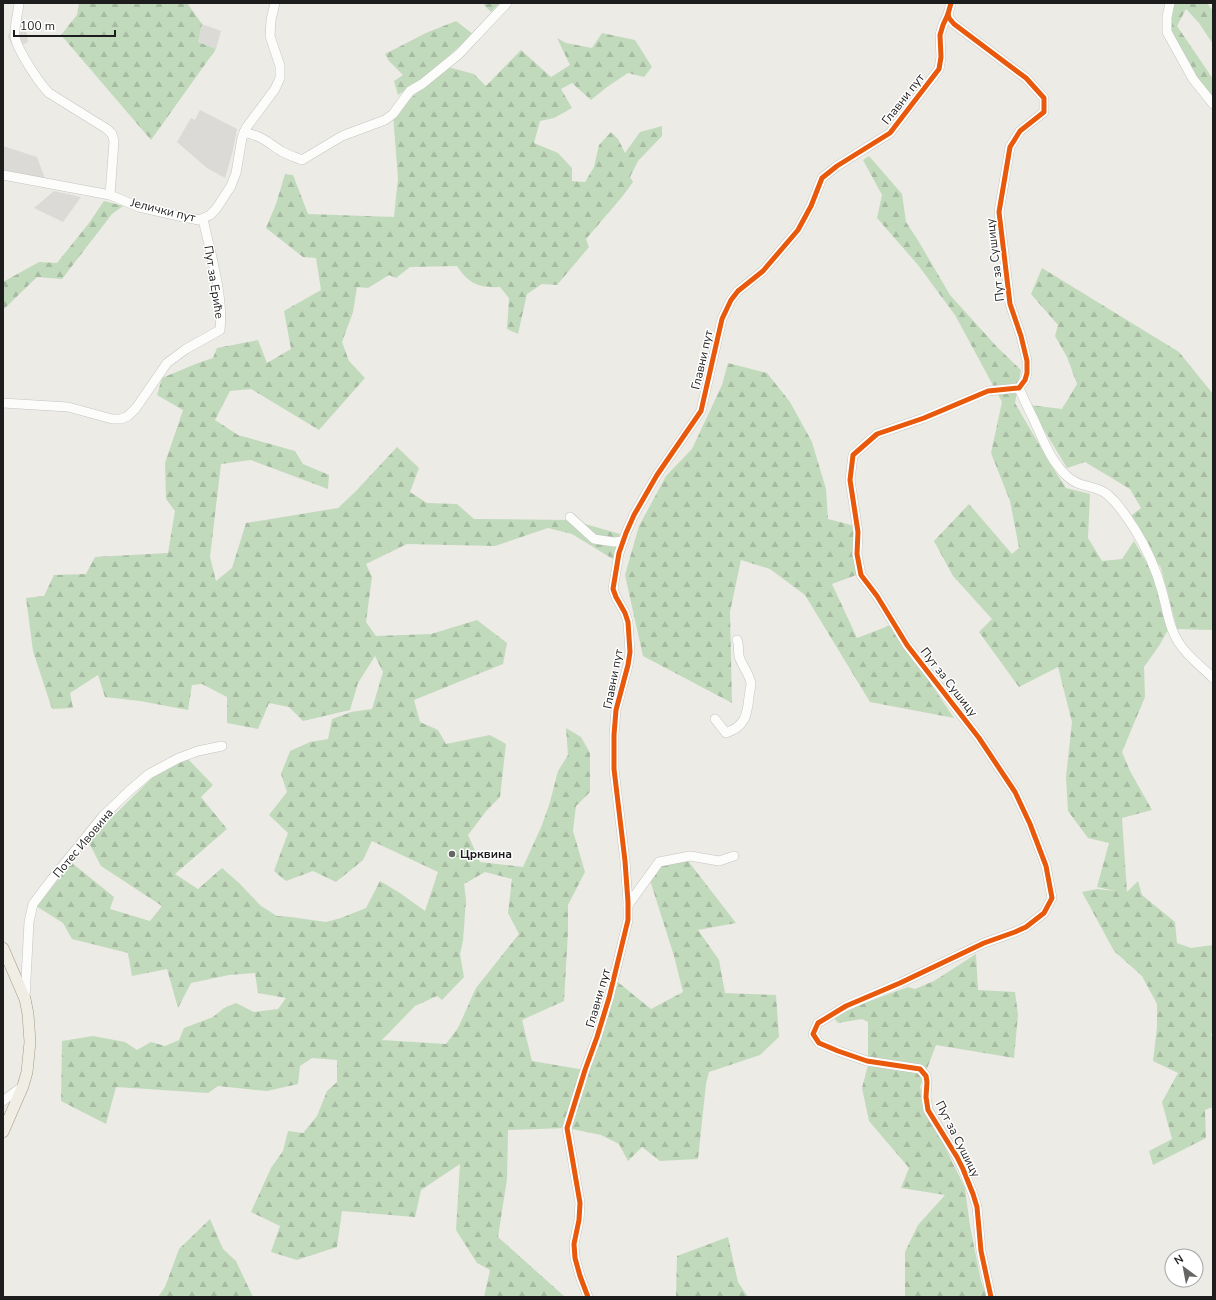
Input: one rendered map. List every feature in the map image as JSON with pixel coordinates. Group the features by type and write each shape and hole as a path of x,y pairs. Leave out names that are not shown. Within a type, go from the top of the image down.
{"main road":[{"path":"3,948 25,999 28,1014 30,1042 27,1072 23,1086 3,1132"}],"street":[{"path":"19,3 15,38 42,85 49,93 107,128 112,134 114,141 110,195"},
{"name":"Јелички пут","path":"3,175 110,195 139,207 183,217 199,220 210,215 216,209 231,186 236,173 244,132 275,89 280,78 280,66 270,36 274,3"},
{"path":"244,132 258,135 282,151 302,160 342,136 385,120 393,114 410,91 422,84 459,54 507,3"},
{"name":"Главни пут","path":"588,1297 575,1258 574,1244 579,1220 580,1203 567,1128 601,1024 626,930 628,905 623,836 615,783 614,764 616,710 630,652 628,622 613,589 619,553 634,515 657,475 701,411 722,319 731,300 738,291 763,271 798,230 822,178 837,166 890,133 939,69 941,57 940,35 951,3"},
{"path":"1170,3 1167,17 1167,32 1193,80 1213,104"},
{"name":"Пут за Сушицу","path":"948,14 954,24 1026,78 1044,98 1044,112 1020,131 1010,147 999,212 1010,304 1021,336 1027,361 1027,373 1025,380 1019,388 988,391 924,418 876,434 853,454 850,480 858,532 857,554 861,575 877,596 907,645 979,738 1015,792 1030,824 1046,866 1052,898 1044,913 1026,927 1016,932 984,942 900,983 846,1006 818,1023 813,1034 819,1043 838,1051 867,1060 920,1069 926,1076 928,1082 926,1097 928,1110 957,1157 977,1207 980,1251 991,1297"},
{"name":"Пут за Ериће","path":"3,404 68,407 112,420 121,419 128,416 136,408 167,363 186,349 220,330 222,316 203,219"},
{"path":"1019,388 1050,454 1059,468 1070,479 1078,484 1097,489 1106,494 1134,527 1152,563 1162,590 1170,622 1179,643 1185,652 1213,678"},
{"path":"570,517 594,539 614,542 623,541"},
{"path":"715,719 726,733 736,729 744,720 748,706 751,684 747,672 739,657 739,645 737,640"},
{"name":"Потес Ивовина","path":"25,999 30,912 52,879 103,816 149,774 198,750 222,746"},
{"path":"628,905 659,862 690,856 719,861 734,856"},
{"path":"3,1101 23,1086"}],"shaded area":[{"path":"25,19 28,42 14,48 8,37 13,21"},
{"path":"202,24 221,31 216,49 198,42"},
{"path":"200,110 237,129 225,178 207,168 177,142 191,118 195,120"},
{"path":"3,146 37,157 47,184 3,176"},
{"path":"54,191 81,197 63,222 34,208"}],"green space":[{"path":"79,3 187,3 202,24 198,42 216,49 151,140 61,35 77,15"},
{"path":"485,3 500,3 491,12 484,5"},
{"path":"1170,3 1207,3 1213,11 1213,44 1199,23 1186,9 1177,26 1213,79 1213,104 1182,62 1167,17"},
{"path":"456,21 473,34 424,78 398,95 394,81 403,75 389,61 385,54 426,33"},
{"path":"602,33 635,40 652,67 644,77 628,73 591,100 572,83 561,89 572,108 554,118 540,121 534,143 558,153 572,168 572,181 585,182 594,167 599,145 611,132 618,139 625,153 640,132 662,126 662,136 638,161 630,177 633,182 586,239 589,247 557,285 542,284 527,294 518,334 507,329 509,298 500,287 486,287 475,284 461,272 457,266 410,267 396,278 389,275 368,288 357,287 353,312 342,342 349,361 365,378 319,430 251,389 230,391 215,420 238,435 295,451 303,464 329,475 328,489 251,460 221,464 210,557 216,581 232,568 246,523 338,508 397,447 419,468 410,492 427,503 457,504 474,519 571,520 620,534 616,561 572,534 548,528 495,546 407,544 366,564 372,577 366,622 376,636 431,634 477,620 507,643 503,664 414,700 420,722 438,730 446,744 490,735 506,744 500,797 487,810 468,835 480,862 523,867 542,825 558,771 568,755 566,728 581,737 590,753 590,792 576,806 573,831 585,872 568,905 564,1001 522,1020 532,1061 585,1070 614,979 651,1009 683,992 674,956 649,877 659,862 685,857 736,923 698,930 719,960 725,993 776,995 779,1037 760,1055 709,1072 706,1084 698,1159 660,1161 642,1147 628,1161 619,1144 601,1135 567,1128 508,1130 507,1179 498,1237 565,1297 484,1297 490,1270 477,1263 456,1230 460,1164 421,1190 415,1217 342,1211 337,1247 297,1260 271,1252 280,1226 251,1212 271,1168 283,1151 288,1131 303,1133 317,1116 327,1091 337,1082 337,1060 312,1058 300,1066 298,1084 267,1091 218,1086 208,1093 116,1087 106,1124 61,1101 62,1041 93,1036 125,1042 137,1050 151,1042 165,1046 179,1040 184,1028 213,1017 224,1008 236,1003 254,1012 278,1009 286,998 258,993 255,973 229,975 191,983 178,1008 167,969 132,976 128,953 72,939 63,923 36,906 72,863 114,897 110,909 150,921 162,906 101,866 88,841 157,773 187,758 213,785 201,797 227,829 175,874 198,889 222,868 261,906 277,916 326,922 366,908 380,881 425,911 438,872 372,841 363,860 336,882 313,871 286,881 274,871 288,833 269,815 287,792 281,774 290,751 310,742 328,739 332,719 351,712 372,709 383,672 375,656 358,683 350,710 303,721 289,707 269,703 258,729 227,723 227,697 202,684 192,685 188,710 140,701 105,697 98,675 70,693 73,708 52,709 33,651 26,598 44,596 54,575 86,574 95,557 168,553 175,511 166,499 165,463 183,410 157,395 162,378 213,358 217,348 258,340 267,363 291,349 284,311 321,290 316,258 303,257 266,228 276,204 285,174 293,175 308,214 394,217 398,178 393,115 426,84 448,67 474,74 486,86 521,50 551,77 570,65 557,38 566,43 592,48","holes":["485,872 512,879 508,913 519,934 476,988 458,1028 446,1044 382,1040 415,1006 437,996 442,1000 464,977 460,954 463,941 466,900 464,884"]},
{"path":"869,156 902,194 906,222 950,295 997,347 1021,370 1015,403 1066,488 1090,494 1088,538 1102,561 1122,559 1134,541 1151,570 1169,628 1159,646 1144,667 1145,697 1122,752 1130,771 1152,810 1122,818 1127,892 1138,881 1142,895 1175,922 1177,943 1191,948 1213,945 1213,1030 1211,1035 1213,1038 1213,1107 1205,1110 1206,1138 1153,1165 1149,1151 1172,1139 1162,1102 1178,1073 1153,1061 1157,1027 1157,1004 1142,976 1114,951 1082,892 1097,889 1116,891 1097,887 1109,843 1088,838 1068,811 1066,777 1072,722 1058,667 1019,687 979,632 992,619 953,576 934,541 969,504 1012,554 1019,548 1010,501 991,453 1002,402 955,315 918,265 877,218 882,195 863,160"},
{"path":"104,201 123,206 112,214 62,279 37,277 3,310 3,282 39,262 57,263 89,223"},
{"path":"1042,268 1179,352 1213,394 1213,630 1177,629 1161,568 1128,518 1141,508 1130,489 1085,462 1067,468 1029,405 1062,409 1077,384 1067,357 1055,336 1058,325 1031,294"},
{"path":"728,363 767,373 790,402 812,442 826,489 828,519 859,527 859,574 832,584 857,638 891,625 954,718 870,702 805,595 770,569 741,560 730,612 732,703 643,656 625,575 639,526 666,476 692,449 722,385"},
{"path":"976,954 978,990 1015,992 1018,1015 1014,1058 936,1045 920,1087 925,1106 965,1188 970,1226 981,1281 987,1297 905,1297 905,1252 918,1225 945,1195 901,1188 909,1168 869,1121 862,1088 868,1065 868,1022 862,1019 838,1023 834,1018 856,1006 908,987 915,989 934,981"},
{"path":"210,1219 223,1249 236,1261 252,1295 255,1297 158,1297 165,1287 179,1249"},
{"path":"728,1237 738,1282 748,1297 676,1297 677,1256"}],"cycle path":[{"path":"588,1297 575,1258 574,1244 579,1220 580,1203 567,1128 609,998 628,920 625,861 614,769 616,710 630,652 628,622 613,589 619,553 634,515 657,475 701,411 722,319 731,300 738,291 763,271 798,230 811,206 822,178 837,166 890,133 939,69 941,57 940,35 951,3"},
{"path":"948,14 949,18 954,24 1026,78 1044,98 1044,112 1020,131 1010,147 999,212 1010,304 1021,336 1027,361 1027,373 1025,380 1019,388 988,391 924,418 877,434 853,455 850,480 858,532 857,554 861,575 877,596 907,645 979,738 1015,792 1030,824 1046,866 1052,898 1044,913 1026,927 984,943 900,983 846,1006 818,1023 813,1034 819,1043 838,1051 867,1061 920,1069 926,1076 926,1097 928,1110 957,1157 977,1207 981,1251 991,1297"}],"place":[{"name":"Црквина","path":"452,854"}]}
